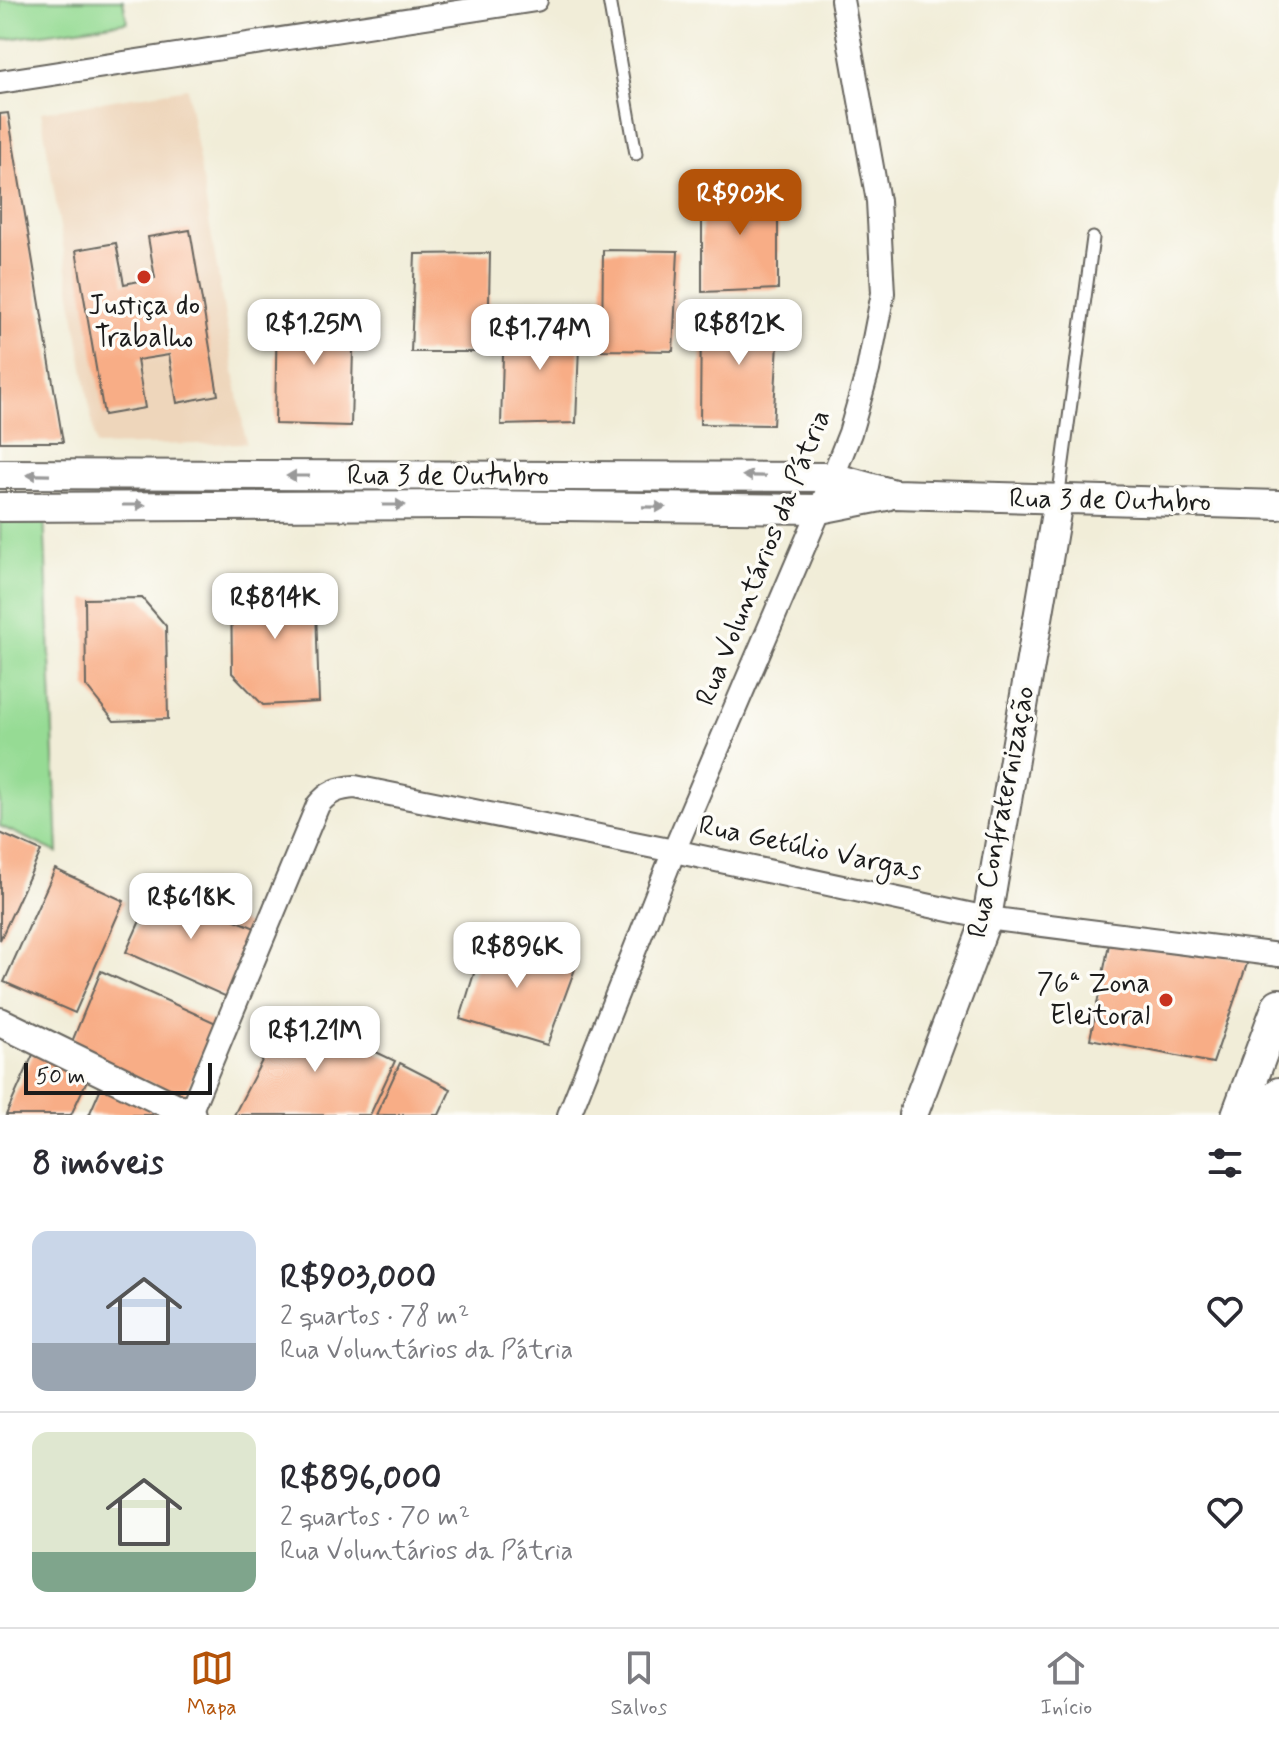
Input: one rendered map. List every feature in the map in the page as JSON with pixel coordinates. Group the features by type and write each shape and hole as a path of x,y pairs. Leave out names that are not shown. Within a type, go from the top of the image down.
{"main road":[{"path":"1238,1115 1279,1005"},
{"path":"1271,1115 1279,1094"}],"street":[{"path":"0,82 536,0"},
{"name":"Rua Voluntários da Pátria","path":"569,1115 674,851 820,509 850,433 868,370 883,293 878,201 842,0"},
{"name":"Rua 3 de Outubro","path":"0,474 832,477 894,494 1279,505"},
{"path":"191,475 192,505"},
{"path":"468,476 468,505"},
{"name":"Rua 3 de Outubro","path":"0,507 468,505 820,509 894,494"},
{"name":"Rua Confraternização","path":"913,1115 987,918 1058,501"},
{"name":"Rua Getúlio Vargas","path":"190,1115 318,805 332,792 342,788 355,787 674,851 987,918 1279,955"},
{"path":"0,1022 190,1115"}],"lane":[{"path":"609,0 636,154"},
{"path":"1058,501 1093,238"}],"shaded area":[{"name":"Justiça do Trabalho","path":"187,88 246,443 96,446 41,112"}],"green space":[{"path":"0,0 123,0 127,22 0,40"},
{"path":"0,512 44,512 58,853 0,826"}],"building":[{"path":"8,113 63,442 0,442 0,114"},
{"path":"778,181 778,289 702,292 702,186"},
{"path":"190,230 218,395 177,403 169,355 137,360 145,408 104,415 76,250 116,243 124,284 155,278 148,237"},
{"path":"603,250 678,251 673,351 602,350"},
{"path":"490,253 488,352 411,352 415,254"},
{"path":"277,307 354,310 351,426 275,424"},
{"path":"701,311 780,311 773,425 700,424"},
{"path":"504,320 580,320 576,423 501,425"},
{"path":"294,579 316,608 319,702 263,705 232,673 231,581"},
{"path":"142,598 166,626 168,719 114,721 86,686 85,599"},
{"path":"0,833 41,851 0,940"},
{"path":"55,869 124,901 75,1013 4,982"},
{"path":"155,887 255,928 227,997 126,952"},
{"path":"487,931 576,966 547,1045 460,1019"},
{"name":"76ª Zona Eleitoral","path":"1111,934 1248,961 1213,1063 1090,1039"},
{"path":"101,971 216,1023 184,1097 69,1049"},
{"path":"288,1010 395,1061 370,1115 234,1115"},
{"path":"35,1050 89,1076 71,1115 6,1115"},
{"path":"400,1063 451,1089 439,1115 376,1115"},
{"path":"103,1083 156,1107 152,1115 89,1115"}],"place":[{"name":"Justiça do Trabalho","path":"144,277"},
{"name":"76ª Zona Eleitoral","path":"1166,1000"}]}
